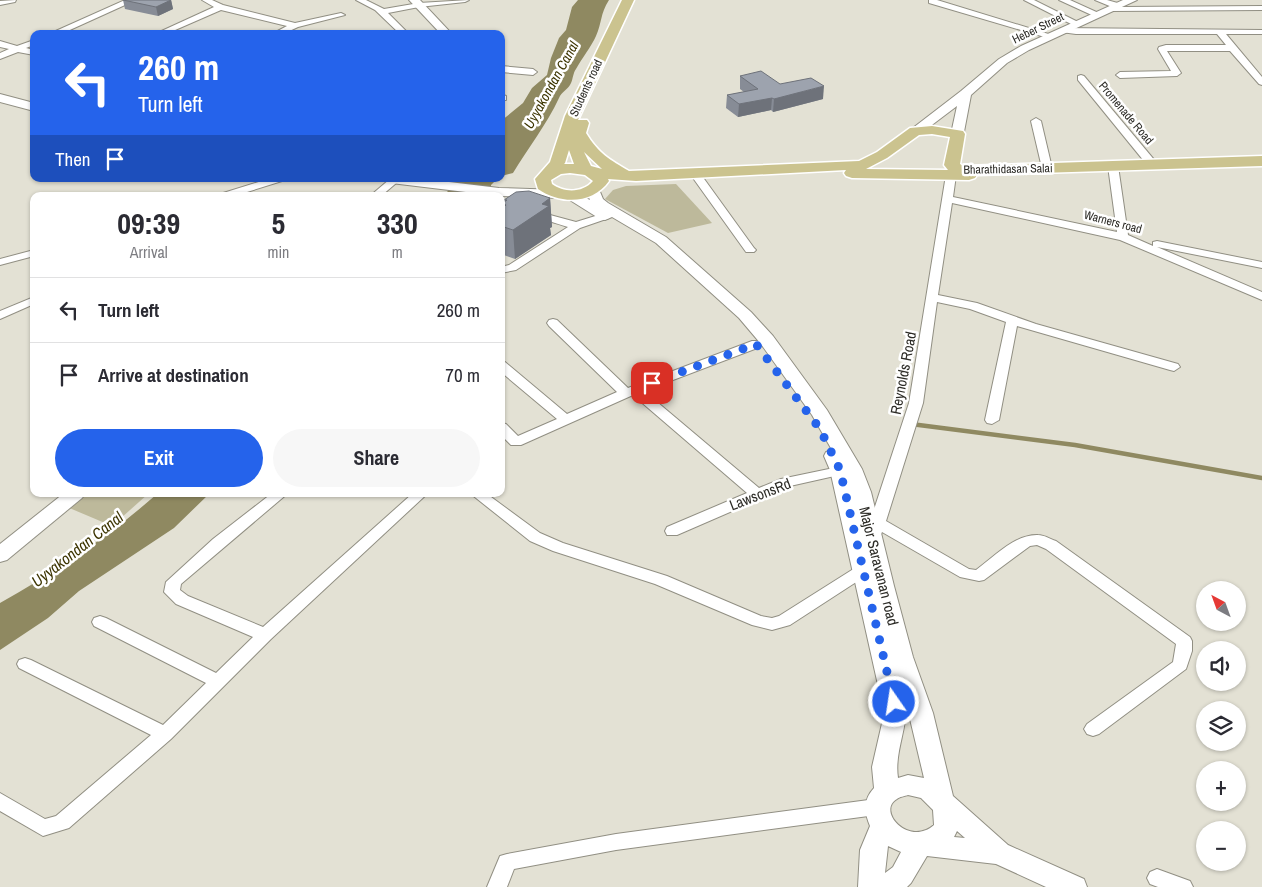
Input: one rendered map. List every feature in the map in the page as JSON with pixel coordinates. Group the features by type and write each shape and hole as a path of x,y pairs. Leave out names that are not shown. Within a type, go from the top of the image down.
{"main road":[{"name":"Students road","path":"545,177 557,163 572,116 628,0"},
{"path":"636,176 610,169 581,138 579,132 638,0"},
{"name":"Heber Street","path":"915,131 965,94 1003,61 1050,36 1132,0"},
{"path":"417,3 443,30"},
{"path":"0,91 30,99"},
{"path":"915,131 952,132 958,134 965,94"},
{"path":"0,98 30,106"},
{"name":"Bharathidasan Salai","path":"593,183 862,169 915,131"},
{"name":"Students road","path":"579,132 578,159 593,183"},
{"name":"Bharathidasan Salai","path":"958,134 952,165 959,171 1047,168 1114,169 1152,164 1262,161"},
{"name":"Bharathidasan Salai","path":"593,183 636,176 862,169 951,175 1114,169 1262,167"},
{"path":"490,182 504,187 545,177 561,169 593,183"},
{"path":"545,177 542,183 547,190 566,194 650,244 732,319 756,344 820,429 846,469 862,571 894,702 896,719 884,767 882,808 873,850 871,887"},
{"path":"407,182 437,190 504,187 566,194 593,183"},
{"name":"Major Saravanan road","path":"593,183 603,206 661,240 746,315 767,340 821,414 846,469 861,492 875,532 902,657 922,713"},
{"path":"0,555 71,497"},
{"path":"888,887 902,875 920,844 933,841 943,834 948,824 948,813 942,801 922,713"},
{"path":"882,808 896,786 919,787 930,791 999,853"},
{"path":"882,808 891,835 904,843 999,853 1074,887"}],"street":[{"path":"0,3 12,0"},
{"path":"63,30 132,0"},
{"path":"206,0 220,7 295,25"},
{"path":"360,0 383,12 401,30"},
{"path":"383,12 417,3 465,0"},
{"path":"1028,0 1078,24"},
{"path":"1063,0 1099,15"},
{"path":"1099,0 1115,8 1262,8"},
{"path":"1240,0 1252,8"},
{"path":"932,1 1050,36"},
{"path":"371,5 388,2"},
{"path":"168,30 220,7"},
{"path":"284,30 295,25 341,15"},
{"path":"1064,30 1076,32 1262,32"},
{"path":"1219,32 1262,82"},
{"path":"0,44 30,52"},
{"path":"0,56 30,44"},
{"path":"1120,75 1177,73 1162,49 1166,48 1233,48"},
{"path":"505,69 533,72"},
{"name":"Promenade Road","path":"1081,78 1152,164"},
{"path":"1036,120 1047,168"},
{"path":"1114,169 1123,237 1262,265"},
{"name":"Reynolds Road","path":"862,571 916,402 949,198 951,175"},
{"path":"698,178 750,250"},
{"path":"237,192 268,182"},
{"path":"250,192 272,182"},
{"path":"379,192 392,182"},
{"name":"Warners road","path":"949,198 1123,237 1262,296"},
{"path":"505,217 514,213 526,213 576,226"},
{"path":"505,269 512,268 576,226 605,216"},
{"path":"0,262 30,253"},
{"path":"933,297 973,306 1012,320 1174,367"},
{"path":"0,315 30,302"},
{"path":"992,420 1012,320"},
{"path":"552,323 630,392 716,457 757,494"},
{"path":"505,431 516,442 630,392 756,344"},
{"path":"505,368 566,420"},
{"name":"LawsonsRd","path":"672,531 786,482 846,469"},
{"path":"265,635 182,600 172,592 174,582 218,543 276,497"},
{"path":"0,801 43,828 62,822 165,734 265,635 417,497"},
{"path":"482,497 535,537 661,580 758,621 772,624 784,621 862,571"},
{"path":"875,532 920,545 965,573 979,576 1026,541 1039,540 1051,545 1184,641 1184,651 1180,665 1093,729"},
{"path":"100,622 218,682"},
{"path":"25,664 165,734"},
{"path":"497,887 507,862 616,842 882,808"},
{"path":"1157,878 1183,887"}],"shaded area":[{"path":"676,184 712,223 668,233 605,199 613,190 626,186"},
{"path":"79,497 145,497 112,526 67,507"}],"water":[{"name":"Uyyakondan Canal","path":"578,0 609,0 596,36 575,71 570,85 560,96 549,117 513,173 505,175 505,118 523,103 532,88 547,75 559,38 566,30 572,7"},
{"path":"455,182 494,182 491,185 491,192 447,192"},
{"path":"153,497 206,497 174,528 79,591 48,618 0,650 0,603 82,553"}],"building":[{"path":"123,0 171,0 156,7"},
{"path":"761,71 780,84 811,78 824,86 774,99 739,104 727,95 758,89 740,76"},
{"path":"529,191 550,198 542,204 549,206 513,230 505,227 505,201 507,200 505,199 516,192"}],"waterway":[{"path":"911,424 1075,445 1262,478"}],"route":[{"path":"652,383 756,344 820,429 840,470 894,702"}]}
